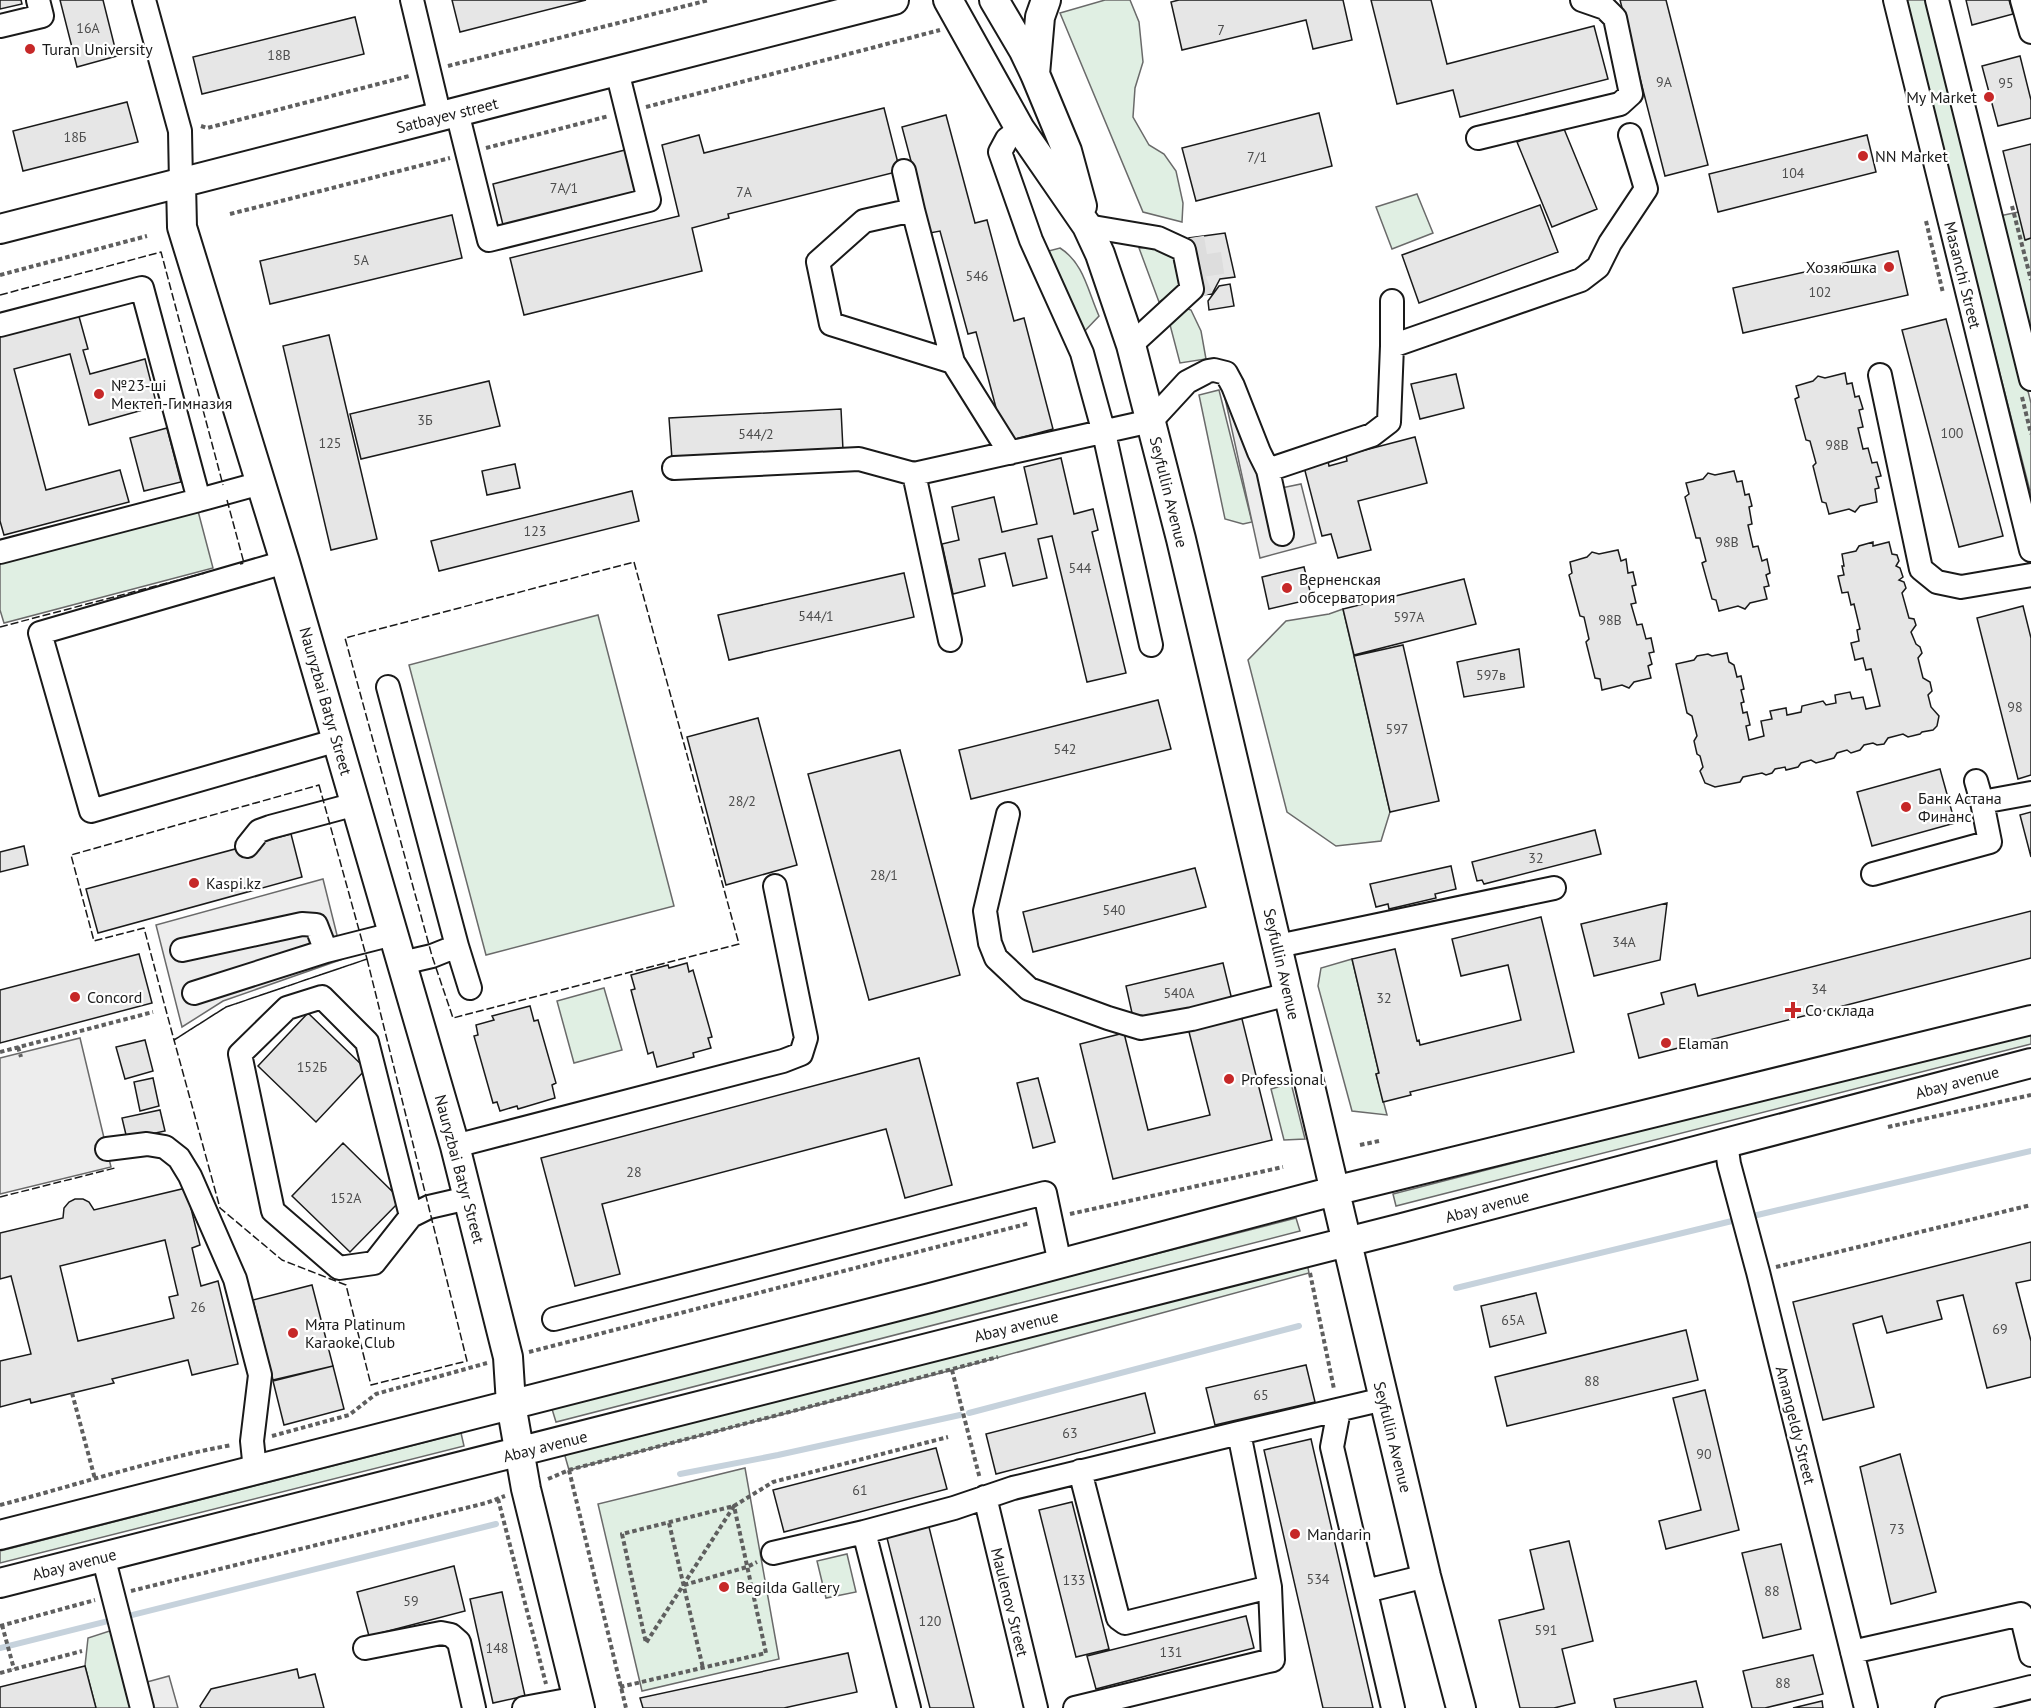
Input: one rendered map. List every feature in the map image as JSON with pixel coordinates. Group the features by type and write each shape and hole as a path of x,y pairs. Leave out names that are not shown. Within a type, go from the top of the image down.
{"main road":[{"path":"818,20 841,0"},
{"name":"Satbayev street","path":"0,229 894,0"},
{"name":"Seyfullin Avenue","path":"948,0 1020,129 1087,226 1100,254 1131,345 1181,538 1426,1576 1461,1708"},
{"name":"Seyfullin Avenue","path":"994,0 1024,51 1067,151 1087,226"},
{"path":"1035,74 1040,17 1046,0"},
{"name":"Nauryzbai Batyr Street","path":"181,183 182,227 338,740 455,1146 508,1357 511,1404 519,1452"},
{"path":"0,1535 1060,1264 1334,1191 2031,1020"},
{"name":"Abay avenue","path":"0,1583 1347,1242 2031,1063"},
{"path":"519,1452 579,1703"}],"street":[{"path":"0,26 42,16 38,0"},
{"name":"Nauryzbai Batyr Street","path":"144,0 180,131 181,183"},
{"path":"412,0 430,71 467,153 489,240 649,200 616,71"},
{"path":"1478,138 1620,104 1630,94 1615,18 1605,8 1582,0"},
{"name":"Masanchi Street","path":"1895,0 2031,550"},
{"path":"1937,0 2031,379"},
{"path":"2022,0 2031,32"},
{"path":"1020,129 1006,139 1000,153 1031,240 1082,353 1104,433 1150,645"},
{"path":"1392,346 1581,280 1598,267 1610,243 1646,189 1630,135"},
{"path":"904,171 953,362 1010,453"},
{"path":"913,210 864,221 818,261 831,324 953,362"},
{"path":"1087,226 1158,238 1184,250 1192,289 1131,345"},
{"path":"0,325 142,288 199,500"},
{"path":"1268,470 1372,435 1389,422 1392,302"},
{"path":"674,468 859,459 914,474 1151,421 1186,382 1215,369 1226,373 1233,386 1268,470 1282,534"},
{"path":"1880,375 1921,569 1937,582 1961,587 2031,575"},
{"path":"914,474 950,640"},
{"path":"0,552 261,483"},
{"path":"285,562 40,633 91,810 338,740"},
{"path":"388,687 470,988"},
{"path":"1873,874 1990,842 1979,792 2031,793"},
{"path":"247,846 259,831 356,804"},
{"path":"1008,814 985,911 990,943 996,958 1029,988 1141,1028 1192,1019 1289,994"},
{"path":"455,1146 783,1061 801,1054 806,1038 775,886"},
{"path":"1278,946 1554,888"},
{"path":"182,950 302,924 316,925 326,951"},
{"path":"194,993 326,951 393,934"},
{"path":"402,963 432,956 458,946"},
{"path":"411,1215 367,1042 322,997 287,1008 240,1054 273,1211 339,1268 374,1263 411,1215 429,1207 468,1198"},
{"name":"Amangeldy Street","path":"1726,1143 1729,1164 1866,1708"},
{"path":"107,1149 147,1144 165,1147 179,1158 190,1176 235,1279 260,1375 252,1441 255,1470"},
{"path":"554,1319 1045,1193 1060,1264"},
{"path":"773,1553 954,1508 1013,1488 1080,1471 1384,1399"},
{"path":"1339,1410 1332,1447 1393,1708"},
{"path":"1075,1708 1273,1660 1270,1587 1239,1433"},
{"path":"1080,1471 1118,1618 1125,1623 1270,1587"},
{"name":"Maulenov Street","path":"985,1497 1036,1708"},
{"path":"864,1532 909,1708"},
{"path":"103,1556 142,1708"},
{"path":"1366,1591 1426,1576"},
{"path":"1852,1652 2022,1614 2031,1655"},
{"path":"365,1648 441,1632 451,1635 459,1641 474,1708"},
{"path":"1947,1708 2031,1687"},
{"path":"524,1708 579,1703"}],"path":[{"path":"201,126 207,129 709,0"},
{"path":"230,214 947,29"},
{"path":"0,275 147,236"},
{"path":"0,1051 153,1012"},
{"path":"18,1047 21,1057"},
{"path":"1360,1145 1379,1141"},
{"path":"0,1505 350,1415 376,1394 508,1357 1050,1218 1283,1167"},
{"path":"1758,1272 2031,1205"},
{"path":"1310,1273 1339,1410"},
{"path":"626,1708 569,1470 998,1357"},
{"path":"952,1370 985,1497"},
{"path":"72,1393 95,1479"},
{"path":"734,1506 646,1643 622,1534 734,1506 773,1482 948,1437"},
{"path":"14,1669 1,1625 498,1499 546,1685"},
{"path":"620,1687 766,1653 734,1506"},
{"path":"669,1523 703,1668"},
{"path":"684,1585 747,1567"},
{"path":"0,1673 82,1651"}],"green space":[{"path":"1105,0 1130,0 1139,22 1143,62 1135,88 1133,117 1149,145 1164,154 1176,171 1183,203 1182,222 1143,212 1060,13"},
{"path":"1904,0 1930,0 2031,403 2031,495"},
{"path":"1417,194 1433,233 1392,249 1376,207"},
{"path":"2019,212 2026,240 2031,238 2031,349 1999,216"},
{"path":"1158,246 1173,257 1181,289 1159,302 1139,248"},
{"path":"1060,248 1068,254 1080,270 1099,316 1080,336 1041,253"},
{"path":"1185,308 1191,310 1201,331 1206,359 1180,363 1169,321"},
{"path":"1219,390 1252,522 1243,524 1225,519 1199,395"},
{"path":"198,511 213,568 4,623 0,610 0,563"},
{"path":"1343,609 1390,812 1381,841 1336,846 1287,812 1248,660 1286,621 1329,614"},
{"path":"598,615 674,906 486,955 409,665"},
{"path":"1352,959 1387,1115 1352,1111 1318,986 1321,968"},
{"path":"604,988 622,1050 574,1063 557,1001"},
{"path":"2031,1030 2031,1044 1396,1206 1393,1194"},
{"path":"1291,1083 1305,1139 1284,1140 1271,1089"},
{"path":"1296,1218 1300,1231 556,1422 552,1409"},
{"path":"1305,1253 1309,1273 952,1370 569,1470 561,1442"},
{"path":"461,1433 464,1446 0,1563 0,1551"},
{"path":"745,1468 779,1659 642,1691 598,1504"},
{"path":"847,1554 856,1592 826,1598 817,1561"},
{"path":"122,1627 142,1708 96,1708 85,1666 88,1638"}],"shaded area":[{"path":"1223,389 1272,490 1301,484 1316,543 1260,558"},
{"path":"323,879 343,959 223,1001 182,1027 156,925"},
{"path":"80,1038 111,1167 0,1194 0,1058"},
{"path":"169,1676 178,1708 142,1708 136,1685"}],"building":[{"path":"0,0 21,0 22,4 0,9"},
{"path":"60,0 103,0 117,56 77,67"},
{"path":"452,0 586,0 460,32"},
{"path":"1179,0 1343,0 1352,40 1313,49 1306,20 1182,50 1171,2"},
{"path":"1371,0 1431,0 1447,64 1594,26 1608,79 1460,117 1453,90 1397,104"},
{"path":"1620,0 1666,0 1708,165 1665,176"},
{"path":"1966,0 2009,0 2013,14 1972,25"},
{"path":"355,17 364,54 202,94 193,57"},
{"path":"2020,56 2031,100 2031,118 1998,126 1982,66"},
{"path":"127,102 138,142 23,171 13,131"},
{"path":"884,108 900,171 728,214 729,218 692,228 702,271 524,315 510,258 679,216 662,145 699,135 704,153"},
{"path":"1319,113 1332,166 1196,201 1182,148"},
{"path":"946,115 975,223 987,220 1014,321 1024,318 1053,429 1005,442 976,332 968,334 940,231 930,233 902,127"},
{"path":"1562,124 1597,209 1552,227 1517,142"},
{"path":"1867,135 1876,172 1718,212 1709,174"},
{"path":"2031,144 2031,238 2025,240 2003,151"},
{"path":"625,150 635,192 503,225 493,184"},
{"path":"1540,205 1558,252 1419,303 1402,255"},
{"path":"452,215 462,258 270,304 260,261"},
{"path":"1225,233 1235,277 1220,279 1212,294 1199,295 1189,238"},
{"path":"1898,251 1908,295 1743,333 1733,288"},
{"path":"1230,284 1234,306 1209,310 1208,301 1219,286"},
{"path":"78,313 88,349 83,350 90,374 145,359 157,406 89,425 70,354 14,369 46,490 120,470 129,502 4,535 0,521 0,334"},
{"path":"1946,319 2003,536 1959,547 1902,330"},
{"path":"329,335 377,539 331,550 283,346"},
{"path":"1845,373 1847,384 1852,383 1855,397 1859,396 1863,409 1859,410 1863,427 1858,428 1863,449 1868,448 1872,463 1877,462 1881,476 1876,477 1879,488 1875,489 1877,502 1860,506 1855,512 1849,509 1829,514 1826,503 1822,502 1813,466 1816,463 1810,441 1806,440 1795,399 1799,397 1796,386 1813,381 1818,376 1825,378"},
{"path":"1456,374 1464,408 1420,419 1411,384"},
{"path":"489,381 500,426 361,459 350,414"},
{"path":"841,409 843,450 672,459 669,418"},
{"path":"167,428 181,482 144,491 130,438"},
{"path":"1415,437 1427,483 1358,501 1371,550 1338,558 1331,534 1322,536 1304,467 1328,461 1329,466 1347,461 1346,455"},
{"path":"1061,458 1074,514 1093,509 1098,530 1092,532 1126,673 1087,682 1052,536 1038,539 1047,578 1013,586 1005,553 979,559 985,586 953,594 942,544 959,540 952,507 994,497 1002,532 1037,524 1024,467"},
{"path":"515,464 520,488 487,495 482,471"},
{"path":"1734,471 1737,482 1742,481 1745,495 1749,494 1752,524 1748,525 1753,547 1758,546 1762,561 1767,559 1770,573 1766,575 1769,586 1764,587 1767,599 1750,603 1745,609 1738,606 1719,611 1716,600 1712,599 1702,563 1706,561 1700,538 1696,538 1685,497 1689,494 1686,483 1703,479 1708,473 1715,475"},
{"path":"632,491 639,521 439,571 431,541"},
{"path":"1873,542 1873,546 1889,542 1892,554 1897,555 1899,561 1896,566 1900,568 1903,577 1899,580 1904,582 1906,588 1902,593 1909,618 1914,619 1916,625 1911,632 1922,653 1918,658 1923,678 1930,682 1932,691 1928,695 1931,707 1939,716 1937,726 1933,730 1908,737 1903,734 1888,738 1884,744 1864,745 1860,750 1851,753 1847,750 1837,753 1834,758 1816,763 1811,760 1786,770 1785,767 1775,769 1766,775 1762,773 1743,777 1740,782 1715,787 1705,783 1700,771 1703,767 1694,741 1697,736 1692,716 1687,713 1676,664 1694,660 1697,656 1727,653 1729,662 1734,665 1737,677 1741,676 1744,702 1741,703 1743,713 1747,712 1750,725 1746,726 1749,740 1764,736 1761,721 1772,719 1770,711 1786,708 1787,715 1801,712 1802,706 1823,701 1826,705 1836,703 1835,695 1850,692 1852,699 1863,697 1866,709 1880,706 1871,669 1866,670 1863,658 1855,660 1851,643 1859,641 1857,630 1860,629 1854,604 1851,605 1848,592 1842,593 1838,576 1844,575 1842,554 1856,551 1859,546"},
{"path":"1618,550 1621,561 1626,559 1628,573 1633,572 1636,585 1632,586 1636,603 1631,604 1637,625 1642,624 1646,639 1651,638 1654,652 1649,653 1652,664 1648,666 1651,678 1634,682 1629,688 1622,685 1602,690 1600,679 1595,678 1586,642 1589,639 1584,617 1580,616 1569,575 1572,573 1570,562 1587,557 1592,552 1599,554"},
{"name":"Верненская обсерватория","path":"1304,567 1312,599 1269,609 1262,577"},
{"path":"904,573 914,617 729,660 718,615"},
{"path":"1464,579 1476,624 1354,655 1343,609"},
{"path":"2023,606 2031,638 2031,775 2018,779 1977,618"},
{"path":"1403,645 1439,801 1390,812 1354,656"},
{"path":"1519,649 1524,687 1464,697 1457,662"},
{"path":"1158,700 1171,749 971,799 959,750"},
{"path":"758,718 797,865 726,885 687,737"},
{"path":"900,750 960,975 869,1000 808,774"},
{"name":"Банк Астана Финанс","path":"1940,769 1955,823 1872,846 1857,792"},
{"path":"2031,812 2031,857 2020,815"},
{"path":"1595,830 1601,854 1484,884 1482,880 1477,881 1472,862"},
{"name":"Kaspi.kz","path":"291,834 302,877 98,933 86,889"},
{"path":"24,846 28,865 0,872 0,852"},
{"path":"1451,866 1456,889 1435,894 1436,898 1389,909 1388,904 1376,907 1370,884"},
{"path":"1195,868 1206,907 1033,952 1023,912"},
{"path":"1667,903 1660,960 1594,976 1581,924"},
{"path":"2031,911 2031,958 1639,1058 1628,1014 1664,1004 1661,993 1695,984 1698,996"},
{"path":"1541,917 1574,1052 1410,1092 1411,1095 1383,1102 1376,1074 1379,1073 1352,959 1395,949 1417,1041 1419,1040 1420,1045 1521,1020 1508,965 1461,976 1452,939"},
{"name":"Concord","path":"139,954 152,1003 0,1043 0,990"},
{"path":"687,963 689,972 693,970 712,1037 708,1038 711,1048 693,1053 694,1057 657,1067 653,1052 648,1054 631,990 635,989 631,975 668,965 669,968"},
{"path":"1223,963 1232,1000 1134,1022 1126,986"},
{"path":"530,1006 534,1021 538,1020 556,1083 552,1085 555,1098 518,1109 517,1106 500,1111 497,1102 493,1103 474,1036 478,1035 476,1025 494,1020 492,1016"},
{"name":"Professional","path":"1240,1011 1272,1140 1113,1179 1080,1044 1124,1033 1148,1130 1210,1115 1187,1024"},
{"path":"308,1013 366,1069 316,1122 258,1066"},
{"path":"145,1040 153,1071 125,1079 116,1047"},
{"path":"919,1058 952,1185 905,1198 886,1129 602,1204 620,1274 575,1286 541,1158"},
{"path":"153,1078 159,1106 140,1111 134,1082"},
{"path":"1038,1078 1055,1142 1033,1148 1017,1083"},
{"path":"160,1110 165,1131 127,1139 122,1118"},
{"path":"343,1143 401,1200 350,1252 292,1196"},
{"path":"186,1188 200,1245 192,1248 201,1286 218,1281 238,1364 192,1375 188,1360 112,1379 114,1383 31,1403 30,1399 0,1407 0,1361 31,1354 11,1276 0,1279 0,1233 63,1218 64,1208 75,1199 89,1202 94,1210","holes":["165,1240 178,1295 169,1297 174,1318 78,1341 60,1266"]},
{"path":"2031,1242 2031,1280 2016,1283 2031,1341 2031,1377 1987,1388 1963,1295 1937,1301 1942,1319 1887,1333 1882,1316 1853,1324 1874,1407 1823,1420 1793,1302"},
{"name":"Мята Platinum Karaoke Club","path":"312,1285 333,1366 273,1380 253,1300"},
{"path":"1536,1293 1546,1333 1490,1347 1481,1306"},
{"path":"1686,1330 1698,1380 1507,1426 1495,1377"},
{"path":"1306,1365 1315,1402 1215,1425 1206,1388"},
{"path":"333,1366 344,1409 284,1425 273,1381"},
{"path":"1705,1390 1739,1530 1666,1549 1659,1521 1701,1510 1673,1398"},
{"path":"1145,1393 1155,1433 996,1474 986,1434"},
{"path":"1311,1439 1373,1708 1323,1708 1264,1450"},
{"path":"936,1448 947,1489 784,1532 773,1490"},
{"path":"1900,1454 1936,1592 1891,1604 1860,1467"},
{"path":"1072,1502 1109,1649 1076,1657 1039,1510"},
{"path":"928,1523 974,1708 930,1708 886,1534"},
{"path":"1569,1541 1593,1641 1562,1649 1575,1703 1554,1708 1520,1708 1499,1620 1544,1609 1530,1550"},
{"path":"1781,1544 1801,1629 1763,1638 1742,1553"},
{"path":"454,1566 465,1611 369,1636 357,1592"},
{"path":"502,1592 525,1696 493,1703 470,1599"},
{"path":"1246,1616 1254,1648 1096,1689 1087,1656"},
{"path":"848,1653 857,1692 784,1708 643,1708 640,1698"},
{"path":"1813,1655 1823,1694 1765,1708 1752,1708 1743,1671"},
{"path":"85,1666 96,1708 0,1708 0,1687"},
{"path":"297,1669 299,1678 315,1674 324,1708 201,1708 200,1706 211,1689"},
{"path":"1696,1681 1703,1708 1616,1708 1614,1699"},
{"path":"1822,1701 1823,1708 1793,1708"}],"waterway":[{"path":"1753,1216 2031,1151"},
{"path":"1456,1288 1732,1221"},
{"path":"969,1413 1299,1326"},
{"path":"680,1474 960,1415"},
{"path":"0,1648 496,1524"}],"tunnel":[{"path":"1184,250 1209,246 1214,280 1192,289"}],"fence":[{"path":"0,295 161,252 223,485"},
{"path":"227,500 244,563 240,564"},
{"path":"634,562 739,944 453,1018 432,956 345,638 634,562"},
{"path":"0,627 205,573"},
{"path":"319,785 367,959 226,1007 174,1040 144,928 94,941 71,855 319,785"},
{"path":"367,959 467,1361 371,1385 346,1285 282,1260 220,1208 174,1040 226,1007 367,959"},
{"path":"0,1197 115,1168"}],"place":[{"name":"Turan University","path":"30,49"},
{"name":"My Market","path":"1989,97"},
{"name":"NN Market","path":"1863,156"},
{"name":"Хозяюшка","path":"1889,267"},
{"name":"№23-ші Мектеп-Гимназия","path":"99,394"},
{"name":"Верненская обсерватория","path":"1287,588"},
{"name":"Банк Астана Финанс","path":"1906,807"},
{"name":"Kaspi.kz","path":"194,883"},
{"name":"Concord","path":"75,997"},
{"name":"Со склада","path":"1793,1010"},
{"name":"Elaman","path":"1666,1043"},
{"name":"Professional","path":"1229,1079"},
{"name":"Мята Platinum Karaoke Club","path":"293,1333"},
{"name":"Mandarin","path":"1295,1534"},
{"name":"Begilda Gallery","path":"724,1587"}]}
